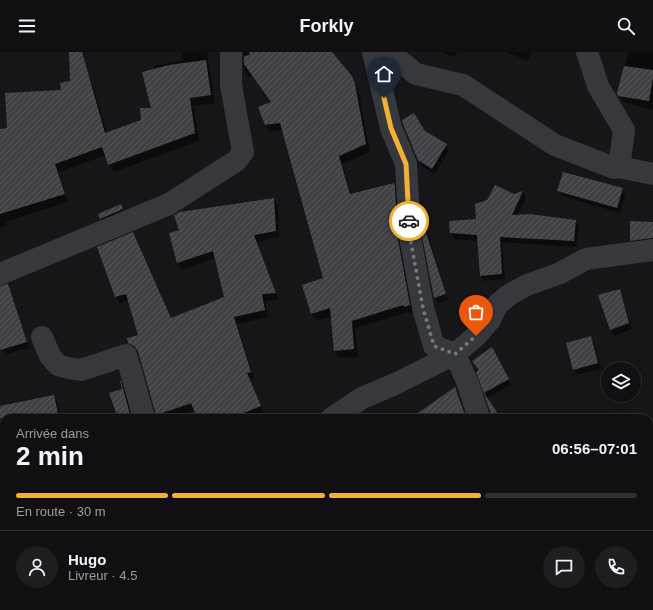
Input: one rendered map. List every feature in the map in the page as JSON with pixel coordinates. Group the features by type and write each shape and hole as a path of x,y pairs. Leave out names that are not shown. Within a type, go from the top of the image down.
{"street":[{"path":"0,274 169,204 236,162 243,152 231,86 231,52"},
{"path":"373,52 391,128 406,164 410,237 423,308 434,346 455,354 468,384 477,414"},
{"path":"389,52 416,74 463,85 555,145 614,168 619,167 653,174"},
{"path":"587,52 598,86 624,130 619,167"},
{"path":"338,414 362,398 455,354 476,336 490,320 497,305 527,285 558,274 586,259 653,250"},
{"path":"42,337 50,356 58,365 68,368 81,370 126,355 143,414"}],"building":[{"path":"69,52 82,52 105,133 141,120 140,108 151,108 142,72 169,65 206,60 211,95 190,98 195,133 108,165 102,147 55,164 65,194 0,214 0,129 7,128 5,93 61,90 60,83 70,81"},
{"path":"249,52 332,52 352,76 355,84 366,144 339,156 350,194 394,183 398,239 410,305 404,307 403,305 352,321 354,349 334,351 330,308 311,314 302,285 323,278 280,123 265,125 258,107 271,102 244,64 244,56 250,55"},
{"path":"624,66 653,70 649,101 618,96 617,93"},
{"path":"414,113 425,131 447,144 432,169 418,160 403,124 402,120"},
{"path":"563,172 623,188 617,208 557,191"},
{"path":"495,185 514,194 523,191 512,215 529,214 576,220 574,241 500,237 502,274 480,276 477,235 450,233 449,221 476,219 475,204 487,200"},
{"path":"274,198 276,231 254,235 276,293 262,294 265,310 234,317 251,372 247,373 261,406 241,414 195,414 191,403 156,414 138,351 134,346 128,343 127,338 138,335 126,294 115,297 97,247 133,232 171,318 224,297 213,251 177,263 169,233 179,230 174,215 180,212"},
{"path":"121,204 123,209 100,219 98,214"},
{"path":"421,217 446,294 434,298 422,236"},
{"path":"630,221 653,222 653,238 630,241"},
{"path":"8,284 27,342 0,350 0,286"},
{"path":"620,289 629,323 610,330 598,295"},
{"path":"591,336 598,363 573,370 566,343"},
{"path":"492,347 509,379 484,393 498,414 491,414 476,372 479,370 472,361"},
{"path":"120,381 130,414 117,414 109,393 122,389"},
{"path":"455,387 465,414 417,414"},
{"path":"54,395 58,414 0,414 0,406"}],"way so far":[{"path":"409,221 410,237 423,308 434,346 455,354 476,336"}],"route":[{"path":"384,98 391,128 406,164 409,221"}]}
